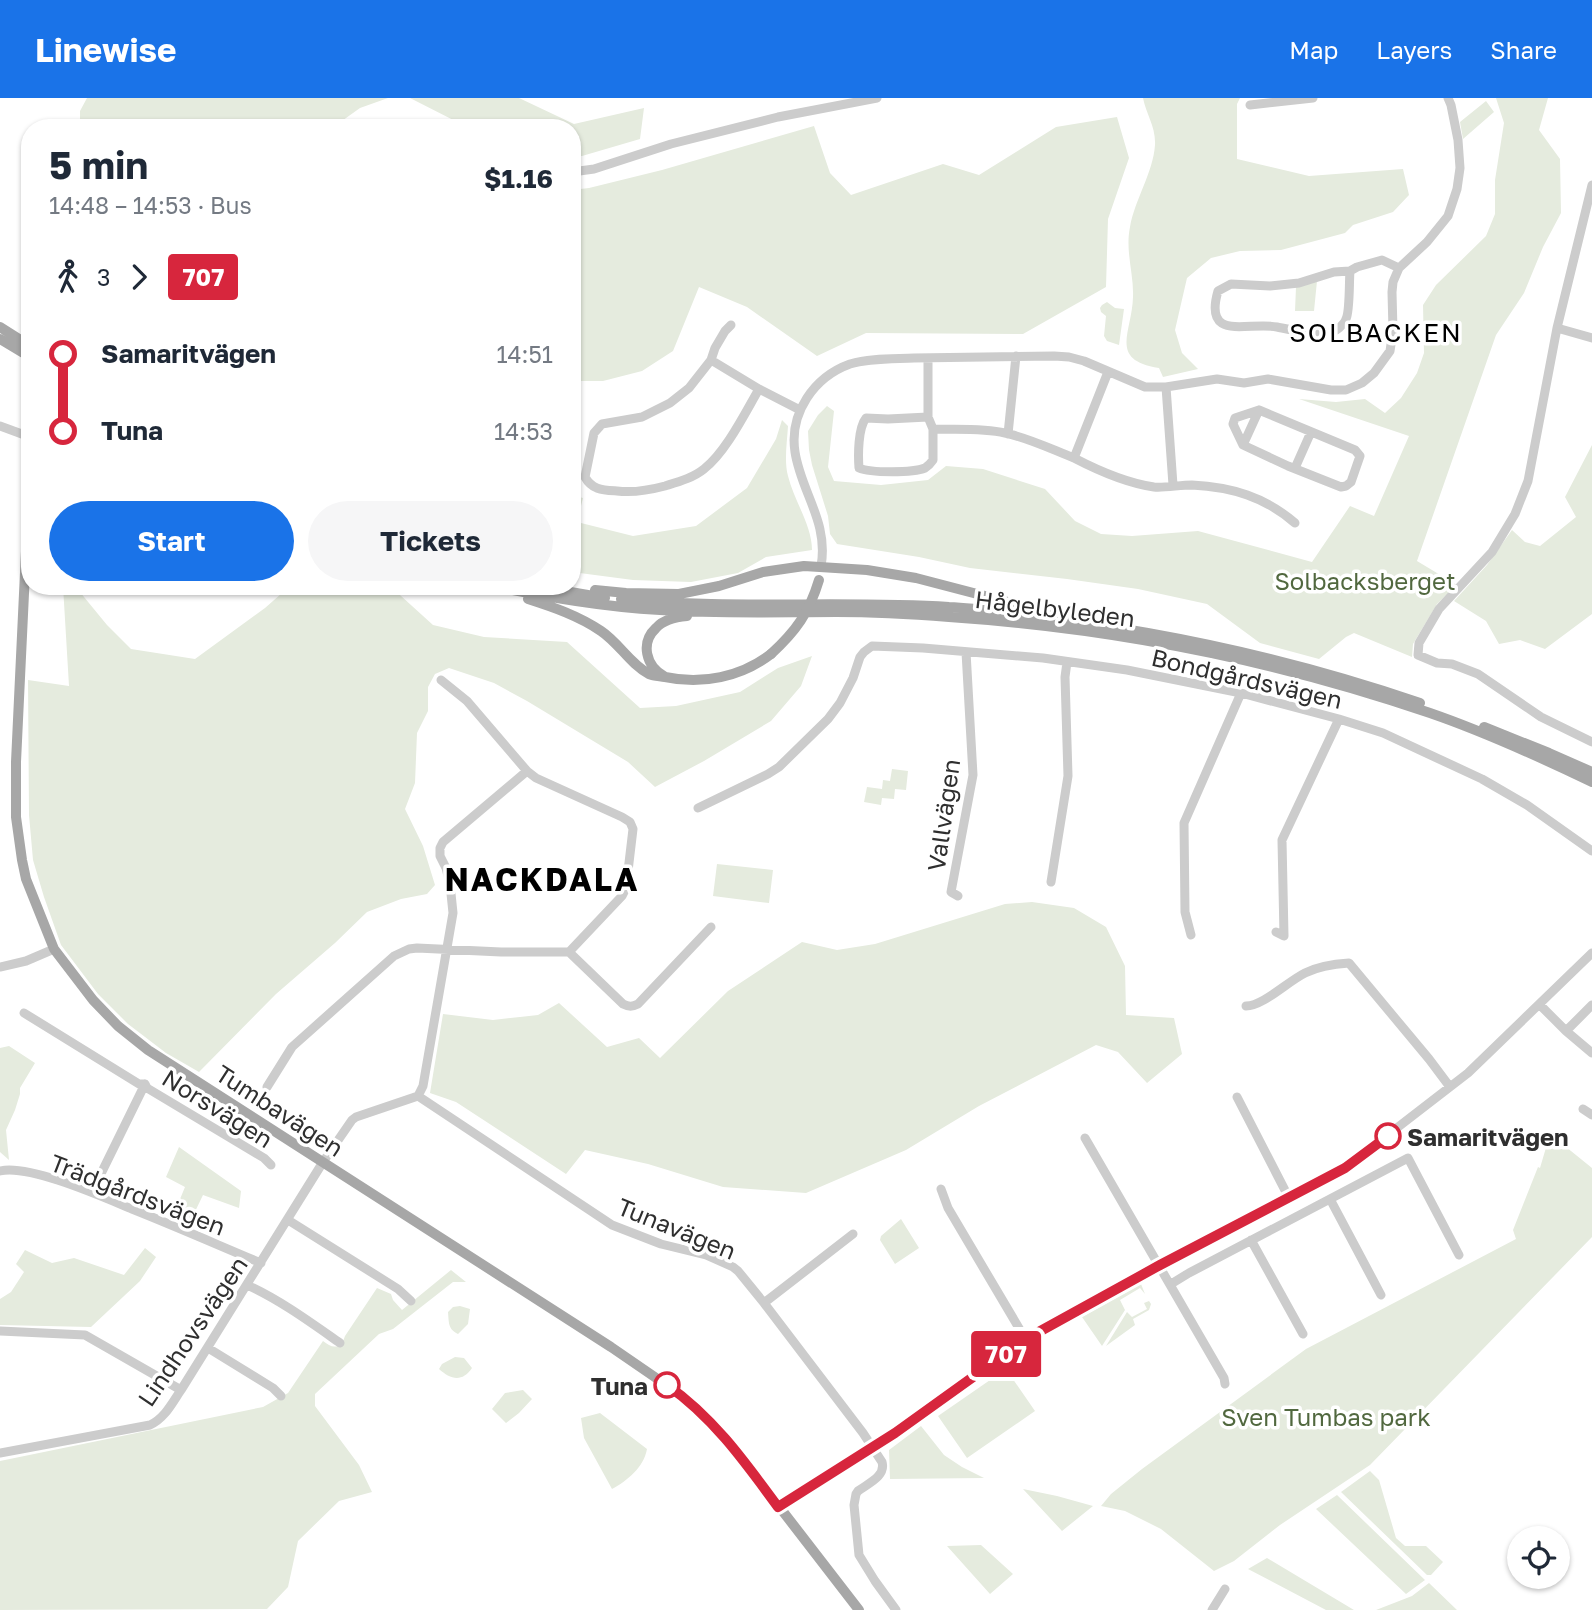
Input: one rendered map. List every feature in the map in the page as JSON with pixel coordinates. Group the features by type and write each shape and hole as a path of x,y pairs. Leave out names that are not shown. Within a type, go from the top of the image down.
{"main road":[{"path":"0,327 21,340"},
{"path":"0,339 21,352"},
{"path":"516,595 581,620 604,634 636,665 650,674 681,681 692,680 726,676 754,665 771,654 789,637 805,615 819,580 821,566"},
{"path":"581,588 626,593 680,594 719,586 762,572 821,566 894,573 1079,621"},
{"name":"Hågelbyleden","path":"581,594 661,602 950,607 1079,621 1149,632 1219,646 1350,680 1434,707 1549,752 1592,772"},
{"name":"Tumbavägen","path":"24,595 16,817 26,879 54,949 93,1000 118,1026 148,1050 611,1347 678,1393 704,1415 737,1452 859,1610"},
{"name":"Hågelbyleden","path":"541,595 579,602 660,610 875,612 963,618 1079,630 1160,642 1325,681 1433,714 1546,760 1592,782"},
{"path":"670,678 656,670 649,659 646,649 655,628 677,617 735,612"}],"street":[{"path":"581,171 739,126 877,98"},
{"path":"1250,104 1313,98"},
{"path":"821,566 819,524 795,453 794,438 800,410 811,391 829,374 841,368 864,361 1069,357 1145,387 1166,387 1217,379 1244,383 1268,379 1346,390 1362,383 1374,373 1390,351 1393,331 1393,282 1399,268 1427,242 1448,216 1457,189 1460,155 1448,98"},
{"path":"1592,185 1557,328 1528,481 1515,514 1492,552 1439,609 1419,643 1418,655 1478,674 1541,718 1592,742"},
{"path":"1350,271 1347,319 1332,333 1273,326 1240,327 1224,324 1215,317 1217,291 1231,284 1299,284 1382,260 1399,268"},
{"path":"732,325 725,331 711,360 689,388 670,403 642,417 602,424 594,433 585,477 599,490 623,492 652,490 703,470 715,459 759,389"},
{"path":"1557,328 1592,338"},
{"path":"1008,434 1016,356"},
{"path":"928,358 933,460 924,468 907,471 868,471 859,468 861,430 866,418 929,417"},
{"path":"711,360 800,410"},
{"path":"1073,458 1108,372"},
{"path":"1166,387 1173,485"},
{"path":"1243,445 1259,410"},
{"path":"1259,410 1355,450 1360,456 1351,482 1341,487 1243,445 1233,424 1235,418 1259,410"},
{"path":"0,426 21,434"},
{"path":"933,429 1008,434 1038,443 1133,483 1157,487 1210,486 1245,493 1280,510 1295,523"},
{"path":"1295,468 1311,432"},
{"name":"Bondgårdsvägen","path":"698,808 779,767 828,719 846,694 863,652 872,646 923,648 1081,662 1241,693 1339,719 1383,733 1482,779 1527,805 1592,851"},
{"name":"Vallvägen","path":"958,896 951,892 973,775 966,652"},
{"path":"1051,882 1068,776 1065,677 1067,662"},
{"path":"440,680 467,701 536,778 622,817 633,827 626,888 622,896 569,952"},
{"path":"1191,935 1185,912 1184,823 1241,693"},
{"path":"1276,932 1284,936 1282,840 1339,719"},
{"path":"418,1097 423,1086 453,913 450,884 440,856 440,848 443,842 527,771"},
{"path":"267,1087 292,1047 394,956 410,949 569,952 629,1007 638,1004 711,928"},
{"path":"0,967 26,961 54,949"},
{"path":"778,1507 873,1448 1026,1339 1345,1168 1468,1073 1592,953"},
{"path":"1246,1006 1254,1006 1292,980 1324,965 1349,962 1450,1087"},
{"path":"1540,1005 1592,1053"},
{"path":"1566,1031 1592,1005"},
{"name":"Norsvägen","path":"24,1013 139,1084 145,1084"},
{"name":"Norsvägen","path":"145,1084 146,1088 264,1158 271,1165"},
{"name":"Norsvägen","path":"92,1192 145,1084"},
{"name":"Lindhovsvägen","path":"0,1453 150,1425 163,1416 323,1162 352,1121 356,1117 418,1097"},
{"name":"Tunavägen","path":"418,1097 612,1224 661,1244 706,1255 733,1267 764,1303 873,1448"},
{"path":"1237,1097 1289,1198"},
{"path":"1583,1109 1592,1115"},
{"path":"1085,1138 1171,1284 1225,1384"},
{"path":"1171,1284 1408,1158 1459,1255"},
{"name":"Trädgårdsvägen","path":"0,1171 15,1170 59,1180 261,1263"},
{"path":"941,1189 948,1208 1026,1339"},
{"path":"1330,1199 1381,1295"},
{"path":"288,1220 398,1289 411,1301"},
{"path":"764,1303 853,1234"},
{"path":"1251,1240 1303,1334"},
{"path":"247,1285 300,1315 340,1343"},
{"path":"0,1331 85,1335 181,1390"},
{"path":"208,1348 273,1388 281,1396"},
{"path":"873,1448 884,1468 880,1476 858,1491 854,1500 859,1555 896,1610"},
{"path":"1212,1610 1225,1589"}],"green space":[{"path":"87,98 388,98 360,108 345,119 80,119 80,111"},
{"path":"410,98 519,98 563,119 451,119"},
{"path":"1143,98 1240,98 1237,104 1237,159 1309,176 1403,169 1409,195 1393,212 1353,225 1345,233 1281,250 1240,251 1211,258 1187,278 1175,330 1182,353 1198,369 1163,377 1159,368 1133,359 1126,343 1133,297 1128,245 1130,227 1151,166 1155,145 1154,132"},
{"name":"Solbacksberget","path":"1496,98 1548,98 1539,130 1560,159 1561,213 1524,293 1496,335 1417,561 1457,585 1437,604 1413,644 1412,657 1354,633 1319,659 1260,643 1207,604 1138,589 970,568 837,544 830,534 828,516 812,465 808,431 827,406 834,411 828,467 834,481 881,485 928,480 946,466 983,469 1045,489 1075,521 1101,534 1132,536 1198,531 1312,562 1350,506 1374,516 1409,436 1299,399 1336,402 1365,399 1385,413 1401,398 1417,373 1424,353 1423,305 1436,285 1486,236 1495,214 1495,180 1504,123"},
{"path":"1486,101 1494,112 1463,139 1460,122"},
{"path":"644,108 640,139 582,156 581,122"},
{"path":"1117,117 1129,158 1108,219 1106,287 1023,334 866,333 817,356 747,307 699,287 673,351 642,371 603,381 581,381 581,189 662,170 814,126 830,173 851,195 943,164 979,175 1056,127"},
{"path":"1317,281 1314,311 1295,311 1296,287"},
{"path":"1107,302 1115,308 1124,309 1119,345 1107,341 1104,336 1106,316 1100,308"},
{"path":"782,420 788,426 788,476 809,531 812,550 766,557 738,573 691,582 633,580 581,573 581,523 633,536 696,526 747,488 776,439"},
{"path":"1592,445 1592,614 1545,649 1520,640 1499,644 1486,621 1454,601 1487,565 1512,530 1525,542 1540,546 1576,517 1565,497"},
{"path":"64,595 82,595 131,649 195,659 280,595 400,595 433,625 484,637 567,642 640,708 676,706 740,692 778,668 812,656 801,686 771,721 655,787 628,762 494,683 449,668 435,674 428,687 428,711 417,733 415,783 405,809 423,846 435,885 427,894 401,899 367,912 276,994 199,1072 166,1053 128,1024 98,994 61,945 44,897 33,860 29,815 28,680 69,686"},
{"path":"892,769 908,771 906,790 895,789 894,799 882,798 881,805 864,802 867,787 882,789 883,780 890,781"},
{"path":"717,864 773,870 769,903 713,896"},
{"path":"1032,902 1074,908 1106,927 1125,966 1126,1015 1174,1018 1182,1054 1147,1083 1118,1052 1096,1045 979,1106 906,1150 806,1193 723,1187 648,1164 585,1150 566,1174 456,1102 430,1093 443,1014 493,1020 538,1015 559,1003 607,1047 639,1038 660,1058 728,991 802,942 837,950 875,944 1005,904"},
{"path":"9,1046 35,1063 20,1088 15,1110 6,1130 9,1160 0,1152 0,1048"},
{"name":"Sven Tumbas park","path":"1550,1134 1592,1168 1592,1237 1370,1465 1280,1525 1234,1561 1214,1571 1161,1529 1125,1511 1101,1506 1111,1494 1142,1469 1306,1349 1516,1239 1513,1230 1538,1167 1540,1168"},
{"path":"179,1147 241,1191 239,1208 203,1195 189,1224 173,1216 185,1187 166,1177"},
{"path":"901,1219 919,1248 895,1264 880,1240 881,1236"},
{"path":"145,1248 156,1257 140,1281 91,1327 0,1325 0,1299 11,1292 24,1272 16,1264 25,1250 52,1263 74,1258 124,1275"},
{"path":"451,1270 466,1282 453,1282 393,1329 379,1334 315,1394 315,1406 359,1465 372,1492 339,1501 298,1541 288,1587 267,1609 0,1610 0,1461 263,1407 288,1393 323,1341 332,1346 342,1344 377,1288 391,1294 402,1310"},
{"path":"1141,1284 1145,1294 1140,1288 1120,1300 1125,1310 1102,1346 1082,1317"},
{"path":"1149,1301 1149,1310 1133,1319 1135,1325 1106,1346 1127,1312 1132,1317 1147,1309 1144,1303"},
{"path":"453,1307 470,1309 468,1324 458,1334 451,1328 448,1312"},
{"path":"455,1357 464,1358 472,1368 460,1378 447,1375 439,1369 442,1364"},
{"path":"1006,1369 1035,1411 967,1458 938,1416"},
{"path":"523,1390 532,1399 506,1423 492,1409 505,1393"},
{"path":"600,1413 647,1449 634,1473 612,1489 584,1438 581,1418"},
{"path":"921,1426 944,1455 984,1478 890,1479 889,1450"},
{"path":"1370,1471 1379,1480 1396,1538 1405,1546 1426,1546 1443,1562 1431,1575 1427,1575 1341,1492"},
{"path":"1023,1489 1057,1496 1093,1506 1062,1531"},
{"path":"1337,1495 1425,1580 1406,1594 1316,1509"},
{"path":"981,1545 1013,1574 990,1594 947,1546"},
{"path":"1267,1558 1354,1610 1326,1610 1248,1569"},
{"path":"1429,1583 1457,1610 1376,1610 1412,1596"}],"bus line":[{"name":"707","path":"667,1385 708,1418 778,1507 895,1433 1026,1339 1345,1168 1388,1136"}],"place":[{"name":"Samaritvägen","path":"1388,1136"},
{"name":"Tuna","path":"667,1385"}],"district":[{"name":"SOLBACKEN","path":"1376,332"},
{"name":"NACKDALA","path":"542,879"}]}
